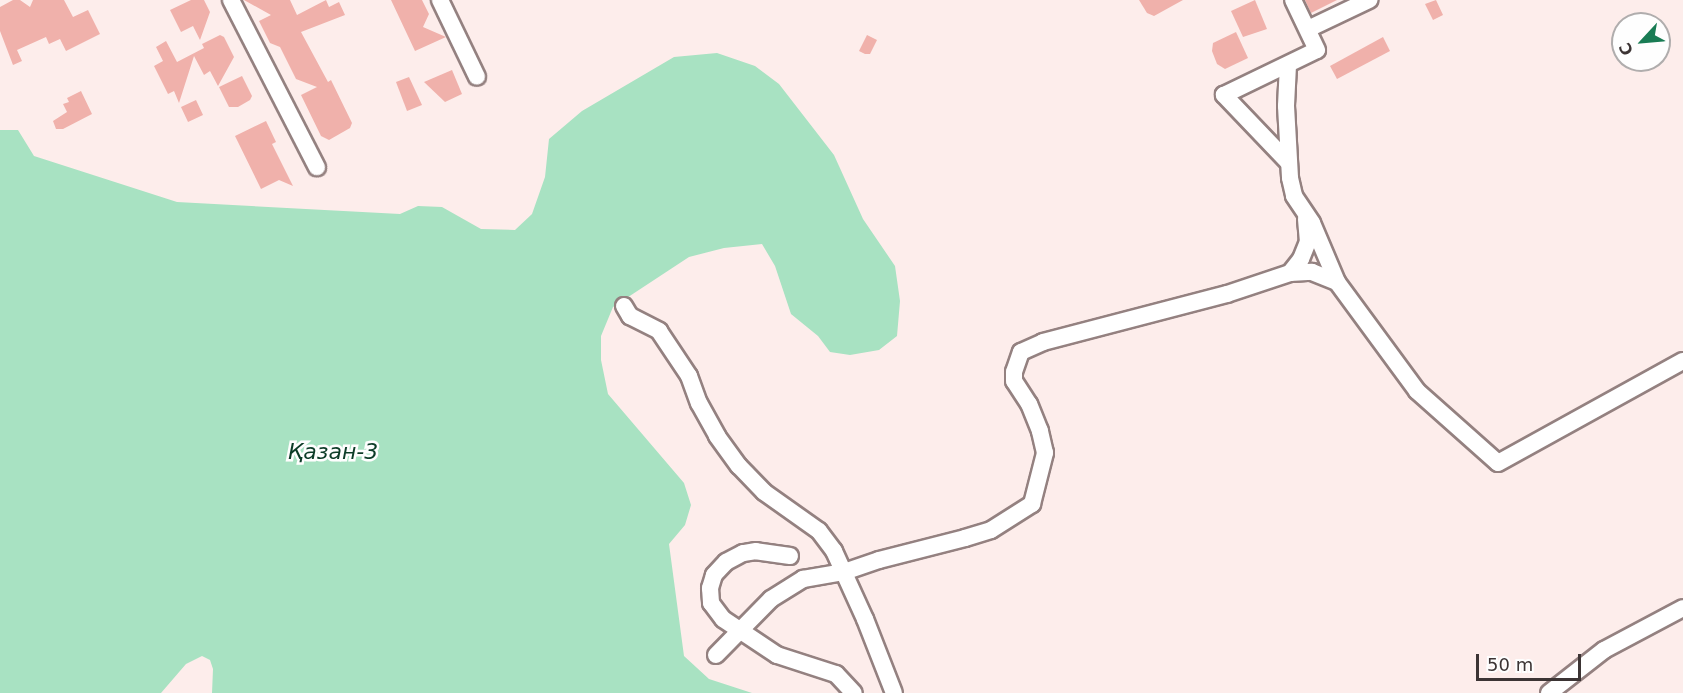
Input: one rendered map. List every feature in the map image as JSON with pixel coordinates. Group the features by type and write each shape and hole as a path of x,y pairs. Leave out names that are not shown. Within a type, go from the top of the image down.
{"street":[{"path":"231,0 317,168"},
{"path":"440,0 477,77"},
{"path":"1288,162 1224,95 1263,74 1317,50 1293,0"},
{"path":"1308,28 1369,0"},
{"path":"1288,64 1288,162 1294,196 1312,223 1337,282 1417,391 1498,463 1683,361"},
{"path":"1290,273 1302,259 1308,242 1305,214"},
{"path":"716,655 771,599 803,579 844,572 991,530 1032,504 1045,453 1040,431 1029,404 1014,381 1014,372 1021,352 1042,342 1227,294 1290,273 1312,272 1337,282"},
{"path":"624,306 630,316 659,331 689,376 699,403 717,436 739,466 764,492 819,531 844,572 894,693"},
{"path":"790,556 756,551 743,553 726,562 714,575 710,588 711,603 723,619 777,655 836,674 848,684 854,693"},
{"path":"1549,693 1605,650 1683,608"}],"water":[{"name":"Қазан-3","path":"717,53 755,66 779,84 834,155 863,219 895,266 900,301 897,336 879,350 850,355 830,352 818,336 791,314 775,266 762,244 724,248 689,257 613,307 601,336 601,360 608,394 684,483 691,505 685,525 669,544 684,656 709,679 752,693 212,693 213,669 210,660 202,656 186,664 161,693 0,693 0,130 18,130 34,156 177,202 400,214 418,206 442,207 481,229 515,230 532,214 545,177 549,139 582,111 674,57"}],"building":[{"path":"13,0 20,0 30,7 33,0 64,0 73,17 88,10 100,34 66,51 60,39 49,44 46,37 17,50 22,61 13,65 0,31 0,7"},
{"path":"191,0 204,0 210,12 200,40 193,26 181,32 170,10"},
{"path":"244,0 290,0 297,15 326,0 329,7 339,2 345,15 301,32 328,82 331,80 352,123 350,128 329,140 321,136 301,95 317,87 296,79 280,47 270,43 259,21 271,15"},
{"path":"391,0 422,0 429,14 423,27 446,37 415,51"},
{"path":"1139,0 1183,0 1154,16 1147,13"},
{"path":"1255,0 1267,29 1243,37 1231,11"},
{"path":"1305,0 1337,0 1311,13"},
{"path":"1436,0 1443,15 1433,20 1425,4"},
{"path":"1236,32 1248,58 1225,69 1217,64 1212,51 1213,43"},
{"path":"220,35 224,37 234,57 218,86 210,71 204,75 194,56 179,103 174,91 168,94 154,66 163,61 156,47 166,41 177,62 204,48 202,44"},
{"path":"867,35 877,40 870,54 859,51"},
{"path":"1383,37 1390,51 1337,79 1330,66"},
{"path":"452,70 462,94 445,102 424,82"},
{"path":"242,76 252,96 250,100 238,107 229,107 219,87"},
{"path":"409,77 422,105 407,111 396,82"},
{"path":"81,91 92,114 63,129 56,129 53,121 67,112 63,104 69,102 67,98"},
{"path":"196,100 203,115 188,122 181,107"},
{"path":"266,121 276,142 272,144 293,186 279,180 261,189 235,136"}]}
